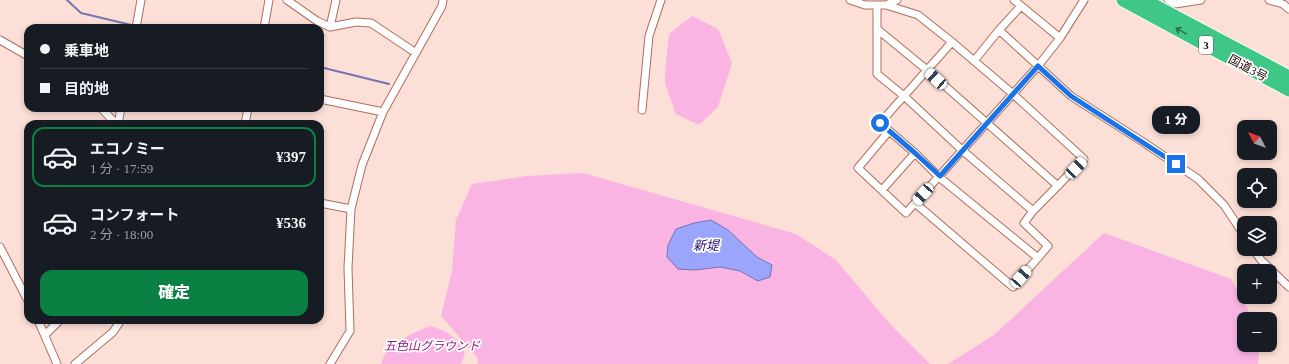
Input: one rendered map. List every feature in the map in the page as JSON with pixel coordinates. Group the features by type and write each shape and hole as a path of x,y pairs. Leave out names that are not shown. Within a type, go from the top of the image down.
{"highway":[{"name":"国道3号","path":"1123,0 1289,90"},
{"name":"国道3号","path":"1144,0 1289,77"}],"street":[{"path":"137,24 141,0"},
{"path":"265,24 269,0"},
{"path":"287,0 324,24"},
{"path":"330,27 336,0"},
{"path":"330,364 350,331 348,268 351,209 362,165 383,112 442,6 443,0"},
{"path":"642,110 649,36 661,0"},
{"path":"850,0 865,5 886,5 918,15 1013,94 1084,159 1032,211 1024,223 1048,246 1013,287 915,203"},
{"path":"886,5 898,0"},
{"path":"1014,0 1060,38"},
{"path":"889,131 858,168 906,213 1038,66 1060,38 1084,0"},
{"path":"1168,0 1175,4 1202,0"},
{"path":"1269,0 1283,4 1289,9"},
{"path":"877,5 876,74 904,96 962,150 1032,211"},
{"path":"974,61 1021,6"},
{"path":"324,24 330,27 356,22 371,23 416,53"},
{"path":"877,29 1058,186"},
{"path":"999,30 1071,96 1198,179 1224,205 1237,224"},
{"path":"0,40 24,54"},
{"path":"952,42 880,123 940,176 1038,258"},
{"path":"324,100 383,112"},
{"path":"105,112 113,120"},
{"path":"882,190 915,153"},
{"path":"324,204 351,209"},
{"path":"0,247 3,259 24,294"},
{"path":"1258,256 1289,287"},
{"path":"40,324 56,364"},
{"path":"45,335 56,324"},
{"path":"75,364 113,332 118,324"}],"green space":[{"path":"692,16 718,29 732,63 718,107 699,125 676,114 665,84 669,34"},
{"path":"583,173 796,234 836,260 890,324 930,364 478,364 477,357 441,316 452,271 456,220 472,184 527,176"},
{"path":"1104,233 1231,279 1237,290 1237,304 1245,304 1249,312 1237,312 1237,352 1259,352 1258,364 948,364 994,335"},
{"name":"五色山グラウンド","path":"430,326 451,335 459,343 465,353 460,364 381,364 384,356 394,344"}],"water":[{"name":"新堤","path":"711,220 728,230 757,257 772,265 770,277 758,281 740,271 720,267 695,270 678,269 667,257 668,245 676,229 694,223"}],"waterway":[{"path":"67,0 81,13 127,24"},
{"path":"324,68 389,84"}],"route":[{"path":"880,123 940,176 1038,66 1071,96 1176,164"}]}
